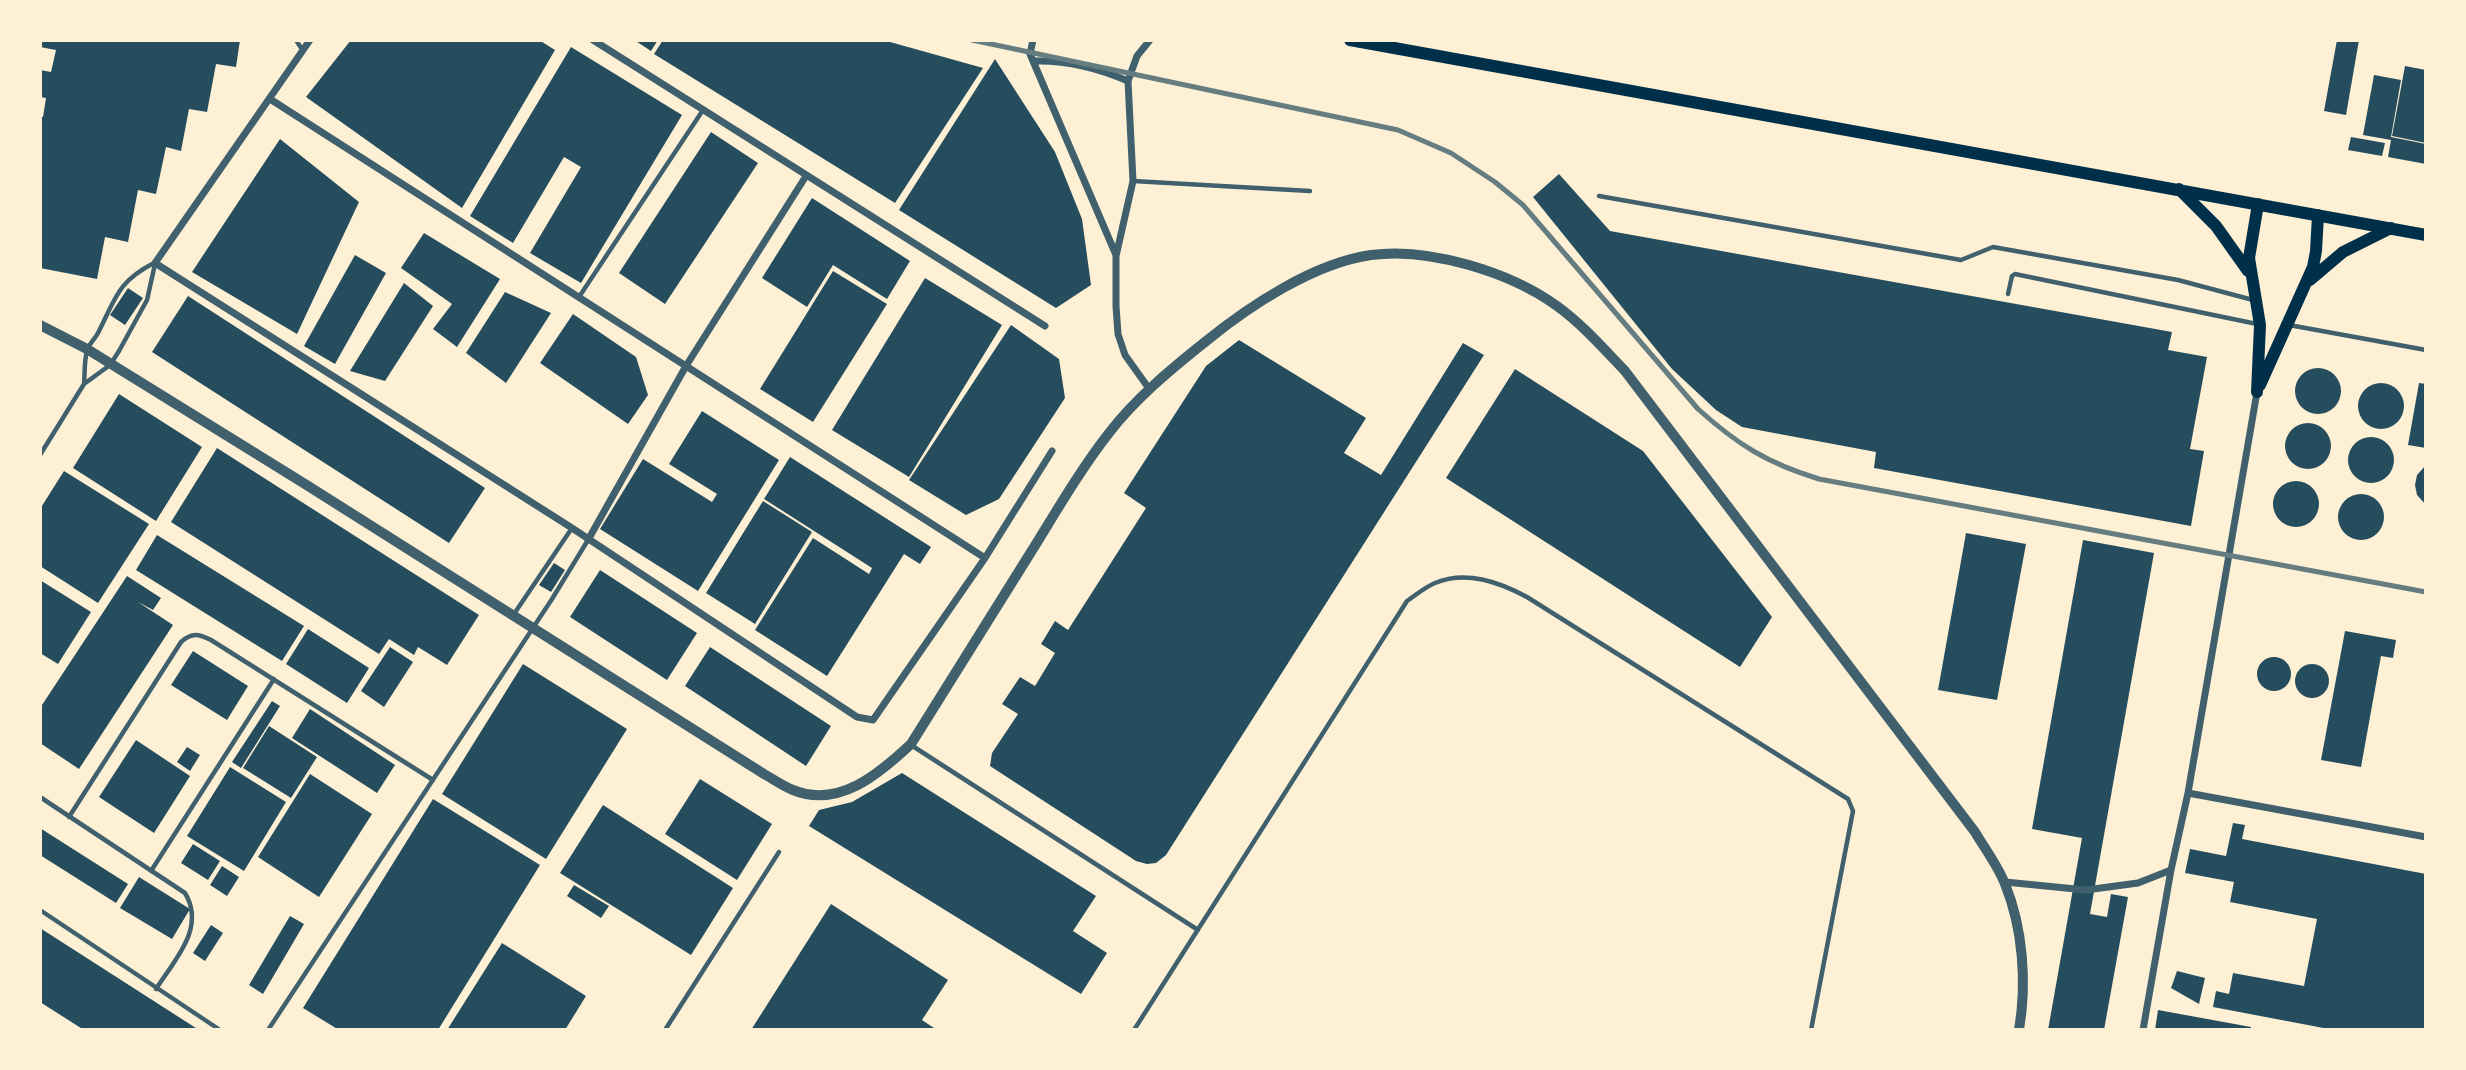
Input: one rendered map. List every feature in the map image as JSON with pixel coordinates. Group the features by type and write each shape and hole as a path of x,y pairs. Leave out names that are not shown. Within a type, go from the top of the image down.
{"main road":[{"path":"1350,40 2426,235"},
{"path":"2178,189 2216,226 2251,276"},
{"path":"2257,392 2260,325 2251,276 2250,243 2258,204"},
{"path":"2257,392 2313,267 2318,215"},
{"path":"2305,285 2343,252 2391,229"}],"street":[{"path":"303,51 304,40"},
{"path":"310,40 155,263 572,528 857,716 873,720 985,558 1052,450"},
{"path":"593,40 1045,326"},
{"path":"1023,40 1032,44 1030,54 1116,256"},
{"path":"1150,40 1137,55 1128,81 1133,181 1116,256 1118,334 1125,355 1150,390"},
{"path":"1034,61 1051,60 1092,68 1128,81"},
{"path":"270,99 985,558"},
{"path":"588,540 686,366 806,176"},
{"path":"40,325 87,349 305,484 764,774 794,791 824,795 854,788 883,770 911,744 1077,478 1110,431 1150,390 1229,322 1277,291 1325,268 1371,255 1422,256 1468,266 1512,281 1556,305 1589,333 1625,372 1975,832 2005,882 2017,917 2022,1011 2019,1030"},
{"path":"2143,1030 2171,870 2188,793 2257,392"},
{"path":"2188,793 2426,837"},
{"path":"2005,882 2086,890 2138,883 2171,870"}],"lane":[{"path":"296,40 303,51"},
{"path":"579,297 703,110"},
{"path":"1133,181 1310,191"},
{"path":"1600,196 1961,260 1993,247 2178,280 2257,301"},
{"path":"84,384 87,349 97,337 116,294 139,271 155,263"},
{"path":"40,456 84,384 110,365 146,300 155,263"},
{"path":"2008,294 2012,276 2015,275 2260,325"},
{"path":"2287,325 2426,350"},
{"path":"513,615 572,528"},
{"path":"268,1030 534,627 588,540"},
{"path":"1134,1030 1407,601 1434,583 1460,576 1497,583 1527,597 1848,799 1853,811 1811,1030"},
{"path":"69,817 181,642 197,634 274,679 433,780"},
{"path":"151,872 274,679"},
{"path":"911,744 1198,930"},
{"path":"40,797 185,893 192,905 191,931 156,989"},
{"path":"665,1030 779,852"},
{"path":"40,910 220,1030"}],"building":[{"path":"40,40 240,40 236,67 216,64 207,112 189,109 181,151 166,147 156,194 138,190 128,242 105,237 97,279 40,268 40,116 43,117 46,98 40,97 40,70 51,72 56,50 40,47"},
{"path":"351,40 539,40 555,50 462,208 306,97"},
{"path":"634,40 658,40 651,51"},
{"path":"663,40 883,40 983,68 895,203 654,54"},
{"path":"2337,40 2359,40 2346,115 2324,111"},
{"path":"571,47 682,115 581,283 530,253 581,167 564,157 513,243 470,216"},
{"path":"995,59 1055,152 1082,219 1091,285 1056,308 899,210"},
{"path":"2405,66 2426,70 2426,143 2392,136"},
{"path":"2374,75 2401,80 2391,137 2426,144 2426,164 2388,157 2391,140 2363,135"},
{"path":"711,132 758,163 665,304 619,273"},
{"path":"2351,137 2385,143 2382,156 2348,150"},
{"path":"280,139 359,202 297,334 192,272"},
{"path":"1559,174 1610,231 2172,332 2168,350 2207,357 2190,449 2204,451 2191,526 1874,468 1876,452 1742,427 1716,410 1672,369 1533,197"},
{"path":"812,198 910,261 887,299 833,265 807,307 762,278"},
{"path":"424,233 500,279 457,347 433,329 452,304 401,268"},
{"path":"355,255 386,273 335,364 304,346"},
{"path":"833,271 887,304 813,422 760,389"},
{"path":"925,278 1002,325 909,477 832,430"},
{"path":"404,283 433,306 385,381 350,371"},
{"path":"128,288 143,298 125,325 110,315"},
{"path":"505,292 551,313 506,383 466,353"},
{"path":"188,296 485,488 449,543 152,352"},
{"path":"573,314 636,357 648,395 628,424 540,363"},
{"path":"1011,325 1059,359 1065,398 999,499 966,515 909,480"},
{"path":"1239,340 1366,418 1344,453 1381,475 1463,343 1484,355 1166,855 1156,863 1147,864 1136,861 990,766 992,753 1018,714 1002,704 1020,677 1035,686 1055,653 1041,644 1055,621 1068,630 1146,508 1124,493 1206,366"},
{"path":"2318,368 2334,375 2341,391 2334,407 2318,414 2302,407 2295,391 2302,375"},
{"path":"1515,369 1643,451 1772,617 1740,667 1446,478"},
{"path":"2381,383 2397,390 2404,406 2397,422 2381,429 2365,422 2358,406 2365,390"},
{"path":"2419,383 2426,384 2426,448 2408,445"},
{"path":"119,394 202,447 156,521 73,468"},
{"path":"702,411 779,460 698,591 600,529 643,459 712,502 717,494 669,464"},
{"path":"2308,423 2324,430 2331,446 2324,462 2308,469 2292,462 2285,446 2292,430"},
{"path":"2371,437 2387,444 2394,460 2387,476 2371,483 2355,476 2348,460 2355,444"},
{"path":"217,448 479,615 447,665 418,647 414,655 389,639 379,654 171,522"},
{"path":"790,457 931,547 920,564 904,554 827,676 755,630 813,538 869,574 872,568 764,499"},
{"path":"2426,465 2426,505 2417,495 2415,485 2417,475"},
{"path":"64,471 149,524 98,603 40,566 40,509"},
{"path":"2296,481 2312,488 2319,504 2312,520 2296,527 2280,520 2273,504 2280,488"},
{"path":"2361,494 2377,501 2384,517 2377,533 2361,540 2345,533 2338,517 2345,501"},
{"path":"763,501 812,532 755,624 706,593"},
{"path":"1966,533 2026,544 1997,700 1938,690"},
{"path":"157,535 304,626 282,661 136,570"},
{"path":"2083,540 2154,553 2090,914 2107,917 2111,894 2128,897 2104,1030 2048,1030 2082,838 2032,829"},
{"path":"554,563 565,570 551,592 539,585"},
{"path":"600,570 697,633 667,680 570,617"},
{"path":"127,576 161,598 153,610 138,602 173,625 79,769 40,743 40,708"},
{"path":"40,580 91,612 58,664 40,653"},
{"path":"308,629 369,668 347,703 286,664"},
{"path":"2345,631 2396,640 2393,658 2381,656 2361,767 2321,760"},
{"path":"390,647 413,662 384,707 361,691"},
{"path":"710,647 831,726 806,766 685,686"},
{"path":"193,651 248,686 227,720 171,685"},
{"path":"2274,657 2286,662 2291,674 2286,686 2274,691 2262,686 2257,674 2262,662"},
{"path":"523,664 627,729 546,859 442,794"},
{"path":"2312,664 2324,669 2329,681 2324,693 2312,698 2300,693 2295,681 2300,669"},
{"path":"272,701 280,706 241,768 232,762"},
{"path":"310,709 395,765 377,793 292,738"},
{"path":"269,726 317,757 291,798 243,768"},
{"path":"136,740 190,776 154,833 99,797"},
{"path":"187,747 200,755 190,771 177,762"},
{"path":"230,767 286,802 244,871 187,836"},
{"path":"902,773 1096,896 1073,931 1107,953 1081,994 809,826 819,810 852,802"},
{"path":"310,774 372,814 319,897 258,857"},
{"path":"700,779 772,824 737,880 665,834"},
{"path":"433,799 540,865 438,1030 339,1030 303,1008"},
{"path":"603,805 733,888 691,955 560,873"},
{"path":"2233,823 2245,825 2242,839 2426,874 2426,1030 2334,1030 2213,1007 2216,991 2229,994 2233,973 2304,986 2317,919 2230,902 2234,882 2185,873 2190,849 2226,856"},
{"path":"40,828 128,884 116,903 40,855"},
{"path":"193,844 220,861 208,880 181,863"},
{"path":"222,866 239,877 227,896 210,885"},
{"path":"139,877 190,909 172,939 120,908"},
{"path":"574,885 609,906 601,918 567,896"},
{"path":"831,904 948,980 922,1020 937,1030 751,1030"},
{"path":"290,916 304,924 263,994 249,985"},
{"path":"211,925 223,933 205,961 193,953"},
{"path":"40,928 199,1030 84,1030 40,1002"},
{"path":"502,943 586,996 565,1030 447,1030"},
{"path":"2177,971 2205,978 2199,1004 2171,988"},
{"path":"2158,1010 2251,1027 2251,1030 2155,1030"}],"railway":[{"path":"972,40 1398,130 1451,153 1495,182 1523,205 1698,409 1754,452 1801,473 1819,479 2426,592"}]}
